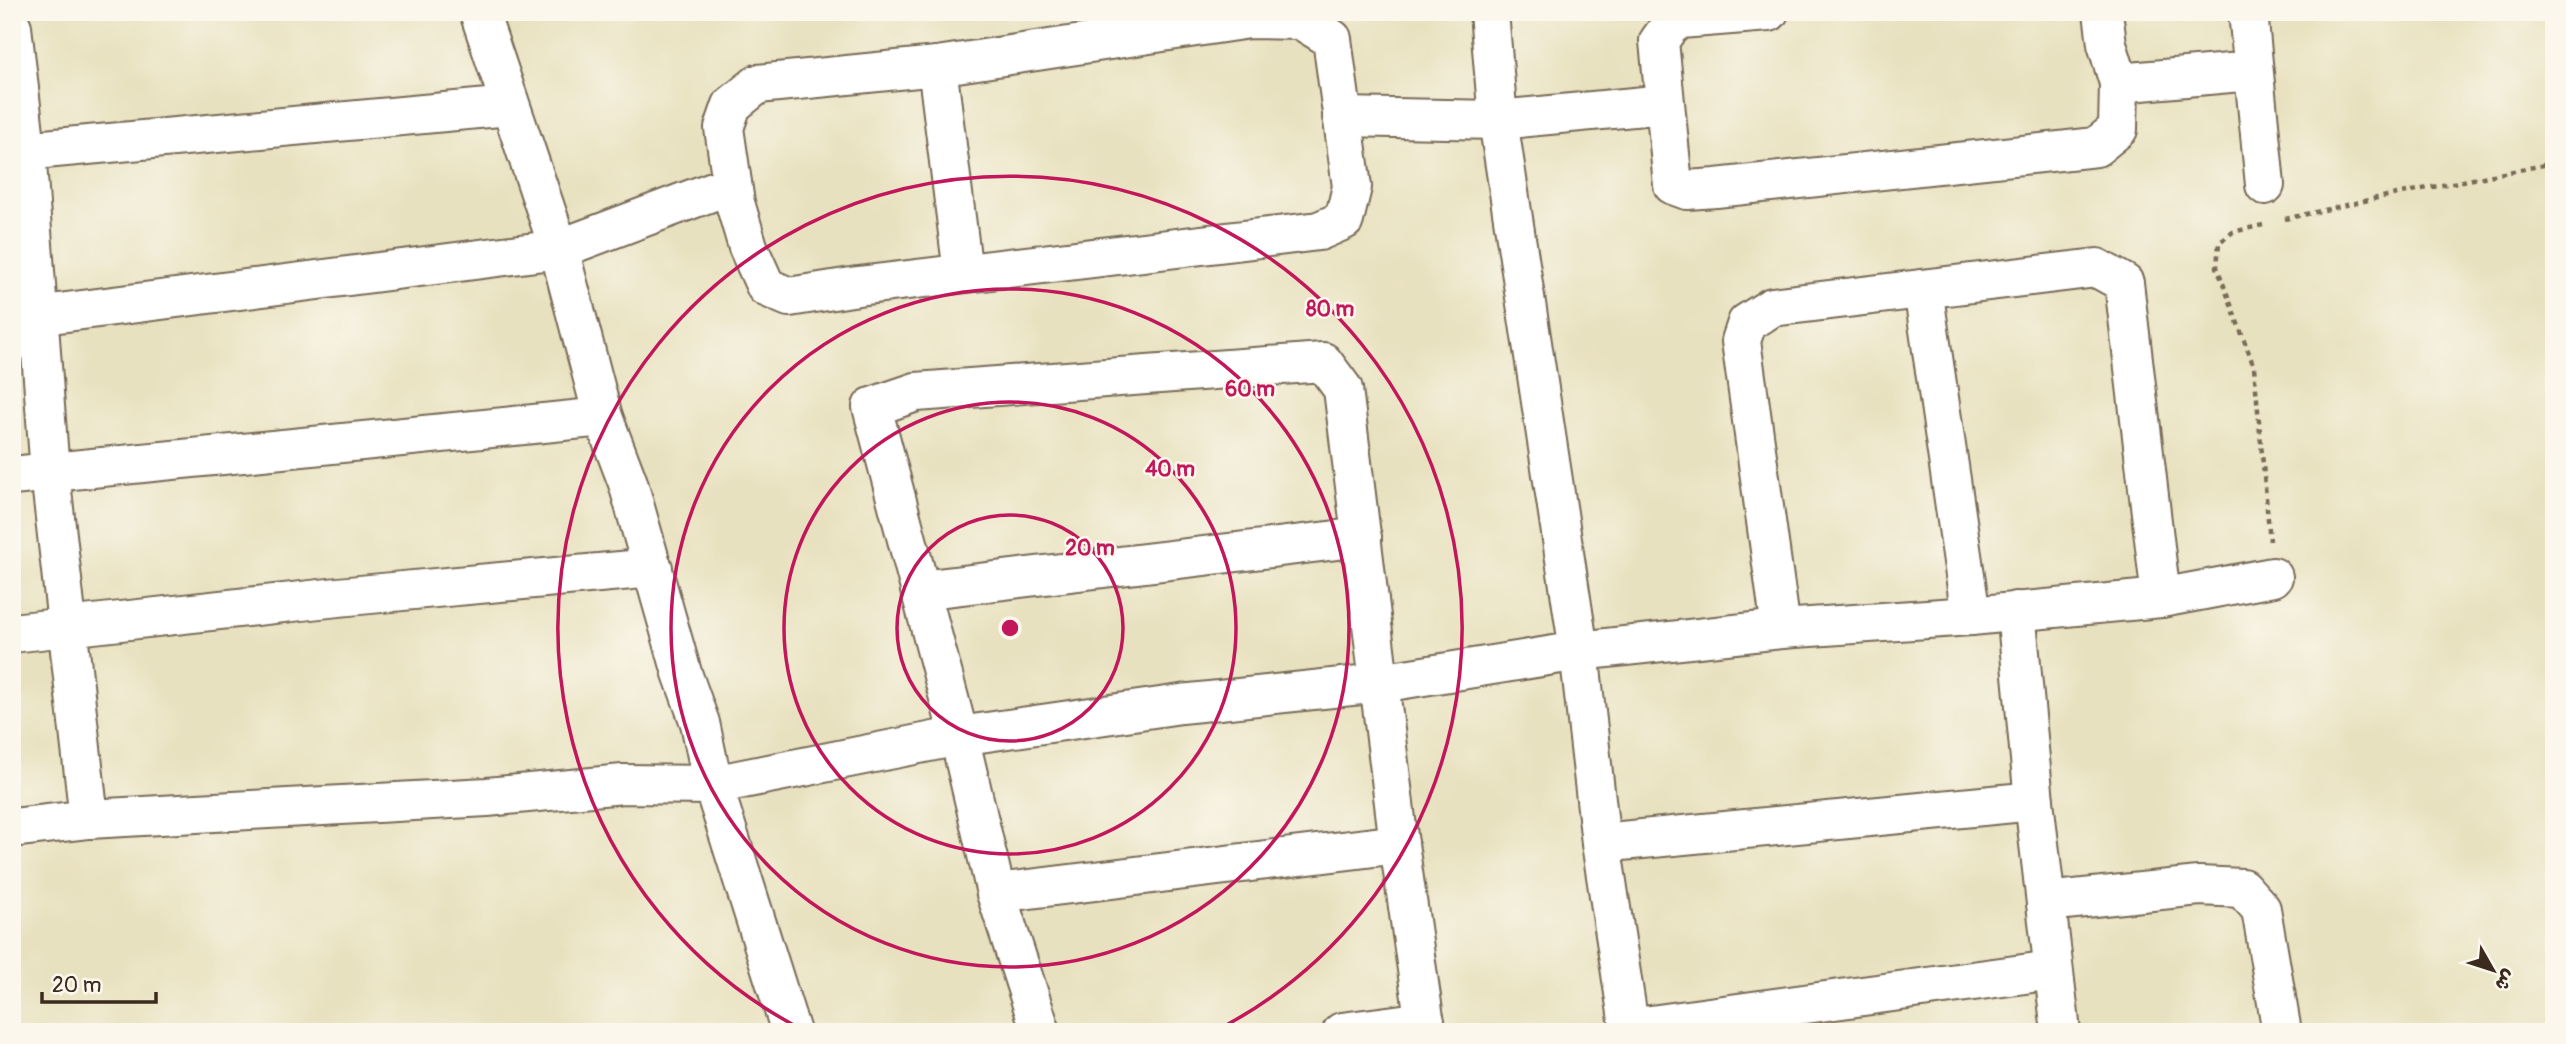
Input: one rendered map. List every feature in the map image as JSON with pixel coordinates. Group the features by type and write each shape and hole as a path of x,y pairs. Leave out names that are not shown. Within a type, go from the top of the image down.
{"street":[{"path":"479,12 559,249 603,417 628,483 682,673 700,723 713,785 791,1032"},
{"path":"1489,12 1498,120 1579,651 1601,843 1629,1030 2053,970"},
{"path":"1769,12 1680,19 1669,27 1659,41 1673,185 1687,190 2096,147 2118,129 2119,83 2107,44 2103,12"},
{"path":"2248,12 2265,185"},
{"path":"1249,19 1301,20 1332,39 1352,187 1344,220 1319,231 963,273 789,297 766,287 748,247 732,184 724,128 732,106 758,84 937,66 1249,19"},
{"path":"12,27 26,317 50,472 89,819"},
{"path":"937,66 963,273"},
{"path":"2119,83 2252,71"},
{"path":"1342,117 1498,120 1665,104"},
{"path":"19,151 510,106"},
{"path":"26,317 559,249 732,184"},
{"path":"1781,629 1741,341 1747,323 1772,307 2097,268 2124,283 2161,598"},
{"path":"1923,289 1971,616"},
{"path":"1041,1032 996,893 959,736 872,407 916,392 1323,362 1343,389 1399,844 1425,1026 1342,1032"},
{"path":"12,476 603,417"},
{"path":"920,590 1362,537"},
{"path":"12,634 338,597 653,568"},
{"path":"12,828 89,819 487,797 623,784 713,785 959,736 1181,704 1380,683 1579,651 1781,629 1971,616 2161,598 2273,577"},
{"path":"2016,611 2034,801 2061,1032"},
{"path":"1601,843 2034,801"},
{"path":"996,893 1399,844"},
{"path":"2046,902 2199,886 2242,888 2261,909 2282,1032"}],"path":[{"path":"2273,577 2254,367 2217,267 2218,243 2233,232 2298,216 2554,163"}]}
